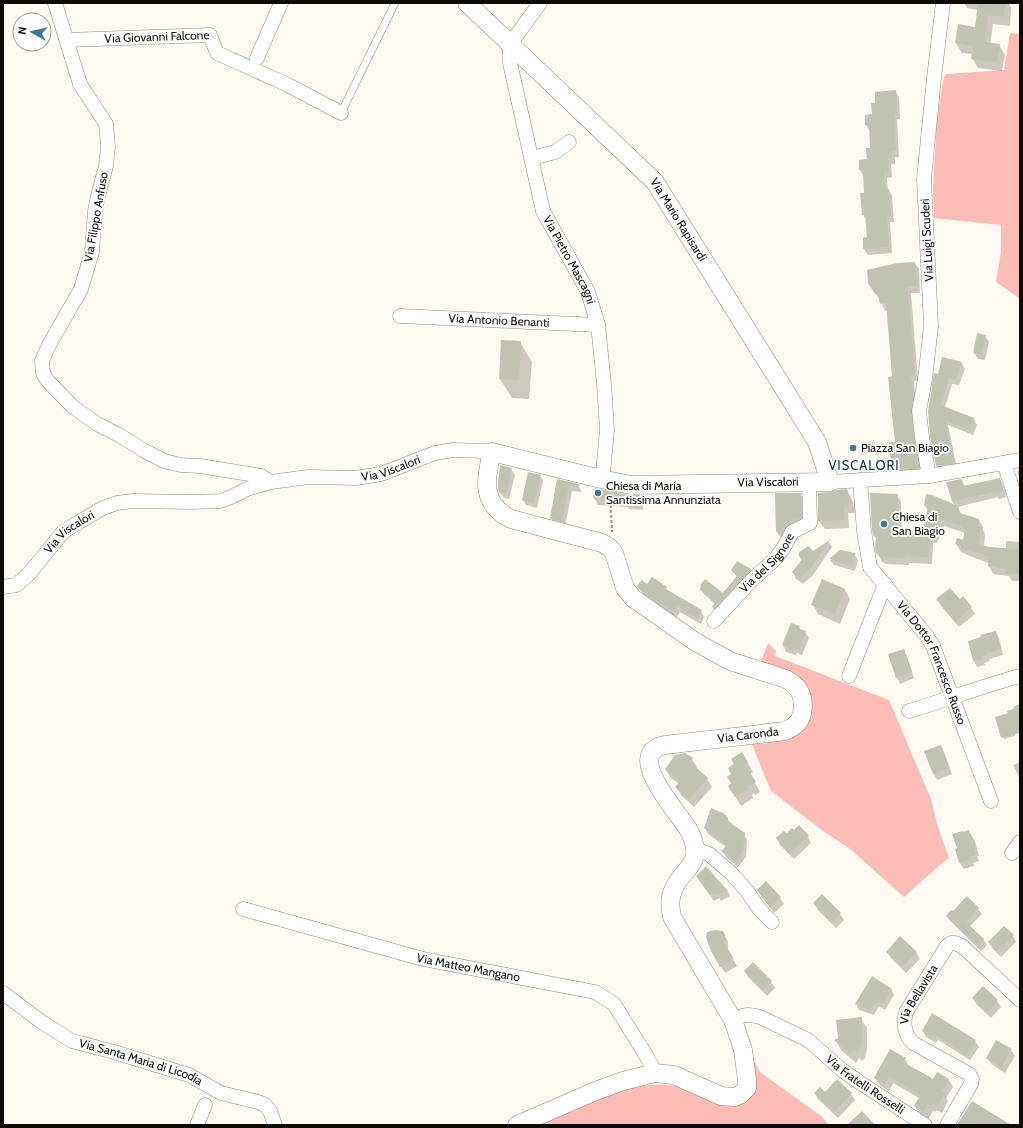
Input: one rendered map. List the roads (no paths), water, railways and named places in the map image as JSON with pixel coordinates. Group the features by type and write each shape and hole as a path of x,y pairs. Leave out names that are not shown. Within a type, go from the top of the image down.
{"street":[{"name":"Via Filippo Anfuso","path":"55,3 80,84 106,124 108,147 106,166 95,212 92,252 81,289 49,345 42,361 43,373 47,380 72,406 97,424 164,461 181,465 200,466 261,476 271,482"},
{"path":"257,58 281,3"},
{"name":"Via Mario Rapisardi","path":"467,3 483,10 510,44 655,182 817,442 830,482"},
{"path":"510,44 540,3"},
{"name":"Via Luigi Scuderi","path":"929,476 919,411 925,378 931,326 924,179 943,3"},
{"name":"Via Giovanni Falcone","path":"67,40 210,35 217,52 288,85 341,113"},
{"name":"Via Pietro Mascagni","path":"510,44 510,63 544,211 588,292 598,325 604,384 606,430 603,472 606,480"},
{"path":"532,158 555,152 569,142"},
{"name":"Via Antonio Benanti","path":"400,316 598,325"},
{"path":"809,481 817,442"},
{"name":"Via Viscalori","path":"3,587 16,585 28,575 63,532 103,508 117,503 133,501 220,501 247,489 271,482 308,477 356,478 381,474 435,453 453,450 492,452 631,485 809,481 830,482"},
{"name":"Via Caronda","path":"492,452 487,482 489,495 493,506 501,514 511,519 602,543 609,547 614,553 625,588 633,598 705,648 730,661 786,679 798,688 803,704 802,712 799,720 794,726 786,731 665,745 656,748 651,754 649,760 650,769 656,783 689,830 695,849"},
{"path":"830,482 929,476 1020,460"},
{"path":"1004,463 1020,512"},
{"name":"Via Dottor Francesco Russo","path":"860,480 864,531 870,567 926,635 933,646 991,801"},
{"name":"Via del Signore","path":"714,621 751,581 776,558 792,532 810,523 809,481"},
{"path":"849,676 884,584"},
{"path":"909,711 1020,676"},
{"path":"1012,853 1020,842"},
{"path":"517,1125 598,1090 623,1081 655,1074 674,1075 721,1096 734,1097 742,1094 747,1088 747,1080 743,1050 733,1020 672,917 670,905 674,886 693,862 695,858 695,849 709,854 731,873 760,910 772,922"},
{"name":"Via Matteo Mangano","path":"243,909 423,959 595,992 614,1004 647,1057 655,1074"},
{"name":"Via Bellavista","path":"947,1125 972,1080 969,1074 913,1043 907,1037 904,1020 906,1012 947,946 951,943 962,946 1020,1000"},
{"name":"Via Santa Maria di Licodia","path":"3,993 43,1023 72,1040 188,1075 221,1093 265,1105 270,1111 275,1125"},
{"name":"Via Fratelli Rosselli","path":"733,1020 742,1015 760,1016 808,1040 842,1070 925,1125"},
{"path":"197,1125 205,1105"}],"lane":[{"path":"341,113 395,3"}],"place":[{"name":"Piazza San Biagio","path":"853,448"},
{"name":"Chiesa di Maria Santissima Annunziata","path":"598,493"},
{"name":"Chiesa di San Biagio","path":"884,524"}],"district":[{"name":"VISCALORI","path":"864,465"}]}
